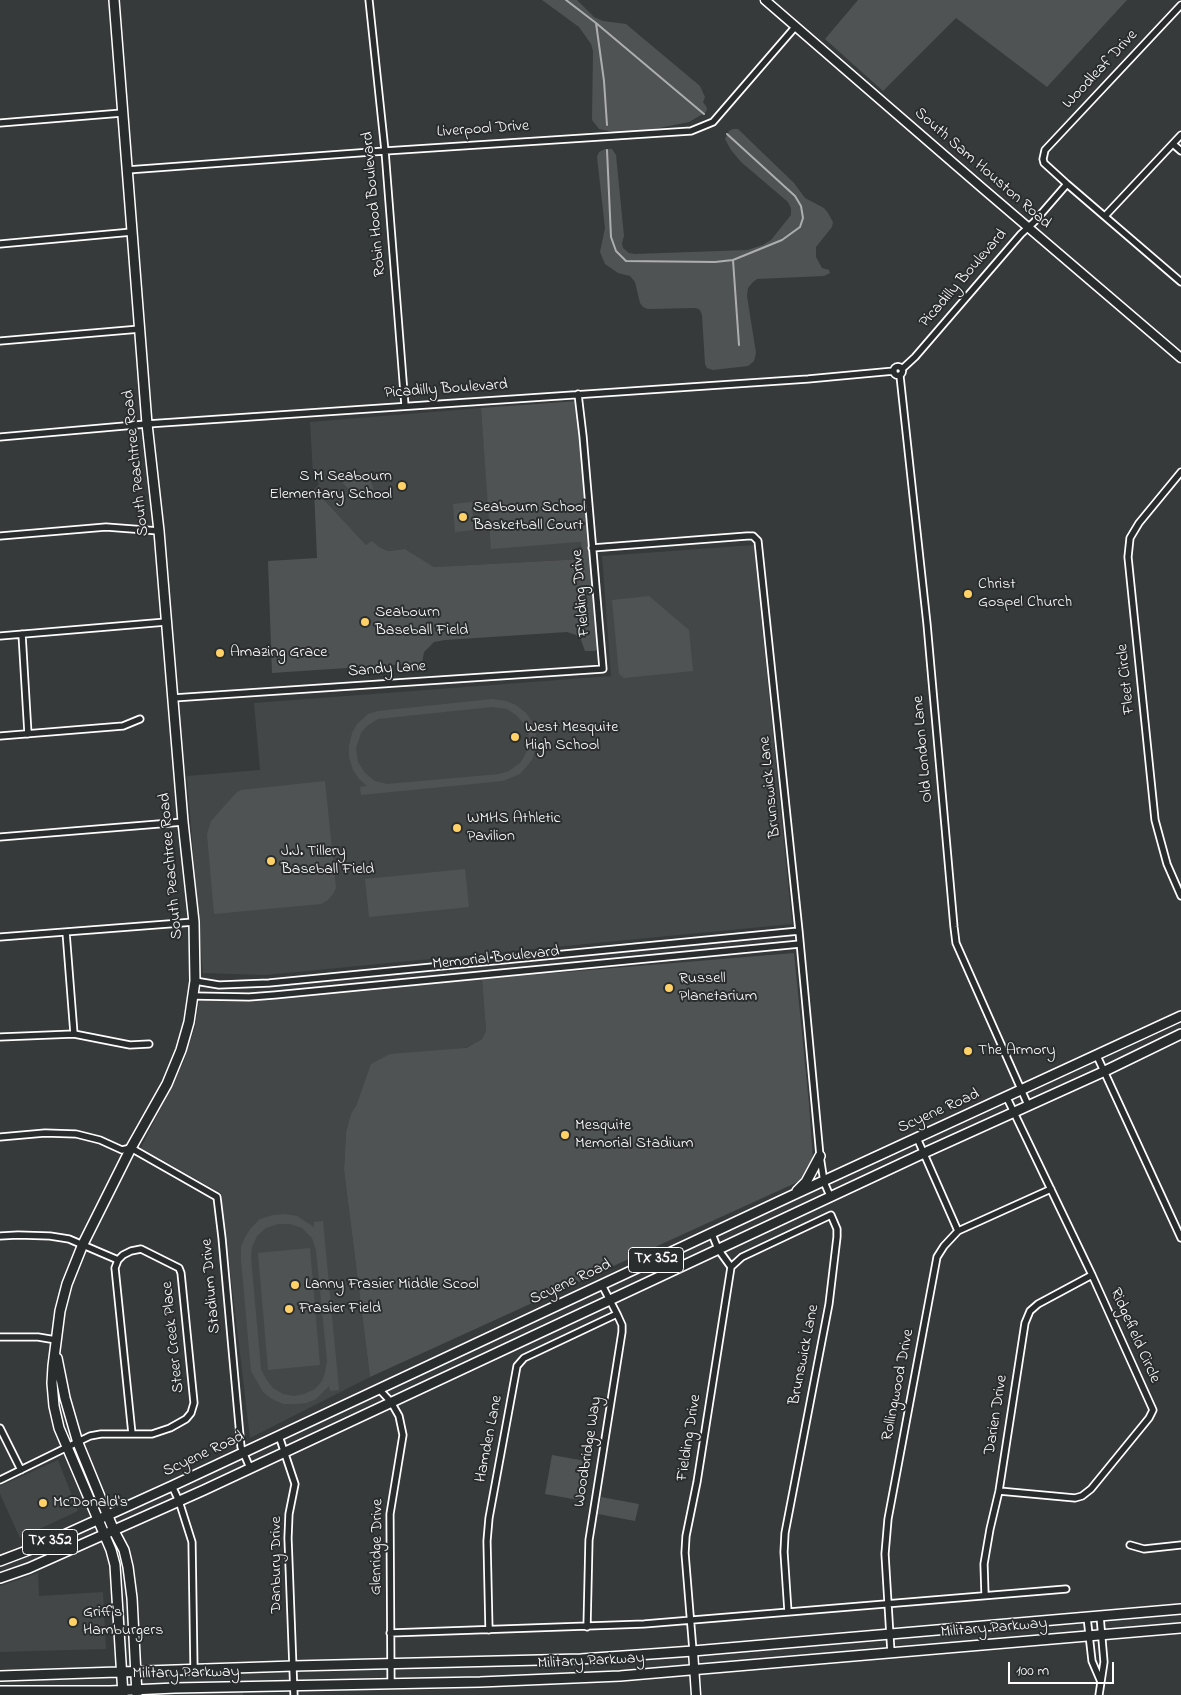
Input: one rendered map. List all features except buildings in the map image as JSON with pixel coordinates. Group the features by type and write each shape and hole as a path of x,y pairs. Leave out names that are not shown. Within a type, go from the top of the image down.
{"main road":[{"name":"South Peachtree Road","path":"114,0 147,424 159,531 183,822 194,922 195,981 189,1022 181,1050 151,1114 131,1148 83,1244 67,1284 60,1311 56,1343 52,1383 54,1406 59,1428 111,1550 115,1565 123,1693"},
{"name":"Scyene Road","path":"0,1561 42,1546 243,1454 1181,1016"},
{"name":"Scyene Road","path":"0,1578 29,1568 114,1531 1181,1034"},
{"path":"793,1196 806,1182 820,1156"},
{"path":"56,1343 65,1398 78,1443 114,1531 124,1550 132,1598 137,1693"},
{"name":"Military Parkway","path":"0,1676 581,1659 1181,1609"},
{"name":"Military Parkway","path":"0,1691 137,1693 294,1690 391,1683 556,1679 694,1670 1181,1628"}],"street":[{"name":"Robin Hood Boulevard","path":"369,0 384,150 405,406"},
{"name":"South Sam Houston Road","path":"765,0 1181,358"},
{"name":"Woodleaf Drive","path":"1067,184 1044,163 1043,155 1045,150 1181,5"},
{"name":"Liverpool Drive","path":"128,170 384,150 691,131 713,122 796,26"},
{"path":"0,122 122,113"},
{"path":"1105,216 1181,135"},
{"path":"1173,144 1181,152"},
{"path":"1067,184 1181,282"},
{"name":"Picadilly Boulevard","path":"902,369 1067,184"},
{"path":"0,244 132,232"},
{"path":"0,341 140,330"},
{"path":"896,367 902,369 903,373 900,376 896,375 894,371 896,367"},
{"name":"Picadilly Boulevard","path":"0,437 147,424 808,379 894,371"},
{"name":"Old London Lane","path":"900,376 928,624 956,943 1028,1105"},
{"name":"Fielding Drive","path":"578,394 603,669"},
{"name":"Fleet Circle","path":"1181,472 1138,523 1130,538 1128,557 1155,820 1167,864 1181,896"},
{"path":"0,536 106,527 159,531"},
{"name":"Brunswick Lane","path":"592,548 747,536 753,536 758,541 799,931 820,1156 824,1182 830,1196"},
{"path":"0,636 166,622"},
{"path":"22,634 28,734"},
{"name":"Sandy Lane","path":"173,698 603,669"},
{"path":"0,736 123,726 140,719"},
{"path":"0,837 183,822"},
{"path":"0,937 194,922"},
{"name":"Memorial Boulevard","path":"195,981 219,985 269,983 799,931"},
{"path":"66,932 74,1034"},
{"name":"Memorial Boulevard","path":"194,996 249,997 275,995 800,944"},
{"path":"0,1037 74,1034 130,1045 150,1044"},
{"path":"1097,1056 1181,1238"},
{"name":"Ridgefield Circle","path":"999,1491 1075,1498 1082,1496 1091,1489 1149,1418 1153,1410 1092,1275 1007,1098"},
{"path":"0,1137 45,1133 76,1134 100,1140 122,1150 131,1148"},
{"path":"917,1138 958,1231 1051,1189"},
{"name":"Stadium Drive","path":"131,1148 216,1197 222,1238 241,1447 250,1468"},
{"name":"Brunswick Lane","path":"731,1267 742,1257 831,1215 837,1237 828,1304 785,1533 784,1552 788,1612"},
{"name":"Rollingwood Drive","path":"892,1653 885,1554 888,1519 937,1257 958,1231"},
{"path":"712,1234 718,1249 731,1267"},
{"path":"0,1236 50,1236 69,1239 118,1260 115,1268 132,1434 90,1436 67,1449 0,1480"},
{"name":"Steer Creek Place","path":"118,1260 131,1251 141,1249 179,1268 194,1403 191,1413 186,1419 170,1428 152,1434 132,1434"},
{"name":"Fielding Drive","path":"693,1651 685,1553 686,1536 697,1482 731,1267"},
{"name":"Darien Drive","path":"985,1595 984,1564 999,1491 1025,1323 1030,1310 1038,1304 1092,1275"},
{"name":"Woodbridge Way","path":"587,1627 589,1540 622,1332 622,1325 602,1285"},
{"name":"Hamden Lane","path":"489,1630 487,1541 489,1518 517,1366 524,1358 617,1314"},
{"path":"0,1337 38,1337 56,1343"},
{"name":"Glenridge Drive","path":"380,1389 391,1402 399,1416 404,1435 390,1514 391,1683"},
{"path":"0,1428 21,1470"},
{"name":"Danbury Drive","path":"279,1436 295,1484 289,1514 288,1538 294,1690"},
{"path":"172,1486 189,1532 193,1553 194,1670"},
{"path":"1130,1545 1144,1548 1181,1545"},
{"path":"390,1633 587,1627 888,1604 1066,1588"},
{"path":"1099,1695 1104,1662 1100,1616"},
{"path":"1087,1617 1092,1661 1101,1682"},
{"path":"693,1651 696,1695"}],"shaded area":[{"path":"542,0 577,0 594,17 603,21 626,24 700,86 705,97 703,102 707,108 706,112 689,122 644,131 613,132 599,129 592,120 593,51 591,44 579,27"},
{"path":"858,0 1127,0 1047,87 956,18 883,91 825,39"},
{"path":"738,129 794,183 805,198 824,208 828,213 833,222 832,227 816,247 816,257 822,268 829,270 830,273 824,276 757,279 753,282 748,288 747,296 756,353 754,361 748,366 713,370 707,368 705,364 702,315 700,310 696,308 648,309 643,307 640,303 635,282 630,276 618,273 605,264 600,252 605,228 597,157 599,152 605,149 612,149 616,155 624,236 622,243 623,248 629,253 747,250 763,245 771,240 791,215 791,208 788,202 741,162 731,150 725,139 729,131"},
{"path":"578,401 598,648 595,651 585,651 581,640 576,635 567,632 445,640 434,642 424,652 422,663 272,673 268,561 317,558 314,489 366,545 372,541 388,551 405,549 434,567 582,559 581,542 491,549 481,408"},
{"name":"S M Seabourn Elementary School","path":"481,408 492,548 581,542 582,559 434,567 405,549 388,551 366,545 314,489 319,484 313,474 310,422"},
{"path":"367,474 373,487 373,498 358,500 337,476"},
{"name":"Seabourn School Basketball Court","path":"472,502 474,530 455,532 453,504"},
{"name":"West Mesquite High School","path":"754,545 792,924 265,975 203,973 187,776 260,770 254,703 611,676 602,556"},
{"path":"649,596 689,630 693,671 624,678 619,674 612,600"},
{"path":"492,699 506,701 516,705 526,713 533,723 536,731 535,750 532,760 520,774 503,781 361,795 360,787 367,786 353,770 349,757 349,746 352,733 357,724 368,714 378,711","holes":["492,707 507,709 524,724 529,736 529,745 524,757 520,763 509,771 499,774 387,784 375,781 365,773 358,762 356,748 361,733 367,726 378,719"]},
{"name":"J.J. Tillery Baseball Field","path":"325,781 336,888 328,900 321,904 214,914 207,834 211,821 236,793 241,790"},
{"path":"465,869 469,907 369,917 365,879"},
{"name":"Mesquite Memorial Stadium","path":"794,953 813,1161 802,1180 370,1377 344,1170 346,1132 351,1114 357,1104 371,1064 390,1054 466,1048 482,1039 486,1031 482,979"},
{"name":"Lanny Frasier Middle Scool","path":"482,979 486,1031 482,1039 357,1104 351,1115 346,1132 344,1170 370,1377 250,1438 221,1193 141,1148 184,1061 195,1027 200,997 213,999"},
{"path":"273,1215 297,1216 314,1227 314,1222 323,1221 339,1390 330,1391 329,1386 316,1399 307,1403 283,1404 272,1399 263,1392 251,1371 241,1247 251,1228 260,1219","holes":["278,1224 290,1224 302,1228 312,1238 316,1250 327,1361 322,1381 315,1389 294,1396 283,1394 273,1388 261,1369 251,1258 252,1247 257,1236 266,1228"]},
{"name":"Frasier Field","path":"310,1248 320,1365 268,1370 258,1253"},
{"path":"552,1455 591,1462 584,1501 545,1494"},
{"path":"58,1460 78,1511 20,1538 0,1494 0,1486"},
{"path":"601,1497 639,1504 635,1521 598,1514"},
{"path":"38,1573 39,1596 103,1592 106,1649 0,1652 0,1586"},
{"path":"243,1692 243,1695 145,1694"}],"waterway":[{"path":"566,0 596,23 604,81 607,125"},
{"path":"596,23 704,114"},
{"path":"727,134 795,196 801,206 803,218 800,227 782,240 733,260"},
{"path":"607,150 611,237 616,251 626,261 715,262 733,260 739,345"}],"place":[{"name":"S M Seabourn Elementary School","path":"402,486"},
{"name":"Seabourn School Basketball Court","path":"463,517"},
{"name":"Christ Gospel Church","path":"968,594"},
{"name":"Seabourn Baseball Field","path":"365,622"},
{"name":"Amazing Grace","path":"220,653"},
{"name":"West Mesquite High School","path":"515,737"},
{"name":"WMHS Athletic Pavilion","path":"457,828"},
{"name":"J.J. Tillery Baseball Field","path":"271,861"},
{"name":"Russell Planetarium","path":"669,988"},
{"name":"The Armory","path":"968,1051"},
{"name":"Mesquite Memorial Stadium","path":"565,1135"},
{"name":"Lanny Frasier Middle Scool","path":"295,1285"},
{"name":"Frasier Field","path":"289,1309"},
{"name":"McDonald's","path":"43,1503"},
{"name":"Griff's Hamburgers","path":"73,1622"}]}
